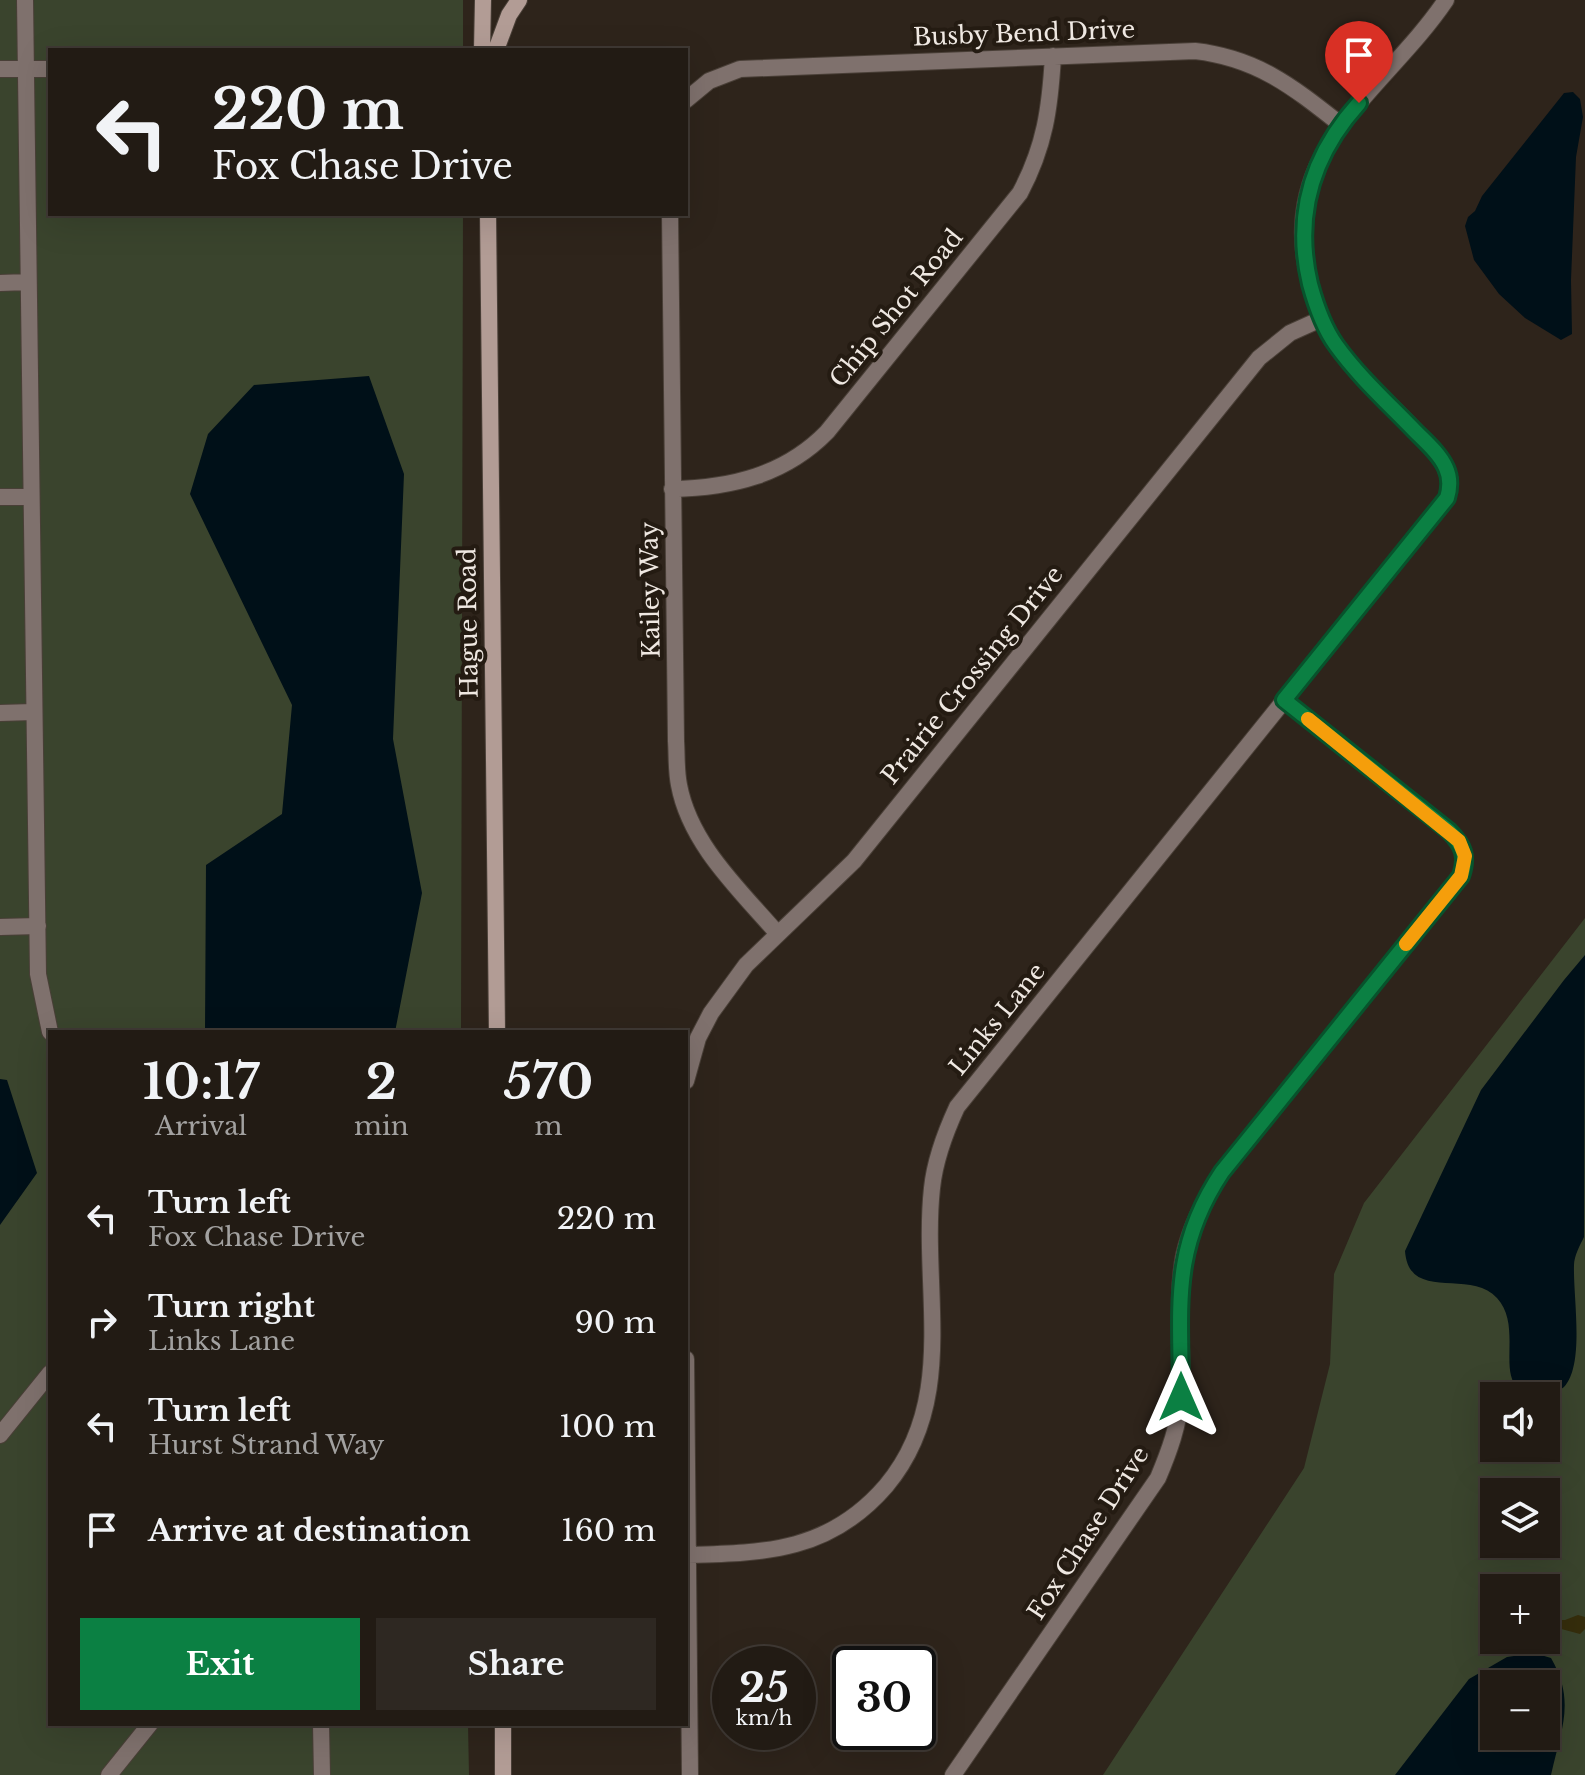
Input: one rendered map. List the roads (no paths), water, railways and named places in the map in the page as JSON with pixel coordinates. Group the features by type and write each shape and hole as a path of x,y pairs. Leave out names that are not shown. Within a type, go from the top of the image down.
{"main road":[{"path":"482,48 483,0"},
{"path":"497,48 509,15 519,0"},
{"name":"Hague Road","path":"488,216 497,1030"},
{"path":"503,1726 503,1775"}],"street":[{"path":"25,0 38,974 50,1030"},
{"path":"1321,319 1305,259 1304,214 1319,163 1340,124 1446,0"},
{"name":"Busby Bend Drive","path":"690,95 725,73 740,69 1176,51 1233,58 1278,77 1340,124"},
{"name":"Chip Shot Road","path":"672,489 724,486 770,472 812,448 827,432 1020,193 1032,171 1046,129 1053,56"},
{"path":"0,69 48,69"},
{"name":"Kailey Way","path":"670,216 679,786 706,849 777,933"},
{"path":"0,283 28,282"},
{"name":"Links Lane","path":"688,1555 748,1554 787,1548 820,1536 849,1520 867,1505 899,1470 911,1450 928,1397 933,1339 932,1186 946,1130 957,1107 1447,498 1450,480 1447,469 1435,452 1353,367 1334,343 1321,319"},
{"name":"Prairie Crossing Drive","path":"688,1074 698,1038 711,1013 746,965 854,861 1249,369 1273,344 1321,319"},
{"path":"0,497 31,497"},
{"name":"Fox Chase Drive","path":"953,1775 1158,1478 1173,1439 1181,1397 1181,1284 1184,1256 1191,1230 1206,1197 1222,1172 1461,876 1465,856 1459,841 1449,831 1284,700"},
{"path":"0,713 33,712"},
{"path":"0,927 38,926"},
{"path":"0,1435 48,1375"},
{"path":"688,1555 690,1775"},
{"path":"109,1775 148,1726"},
{"path":"321,1726 322,1775"}]}
